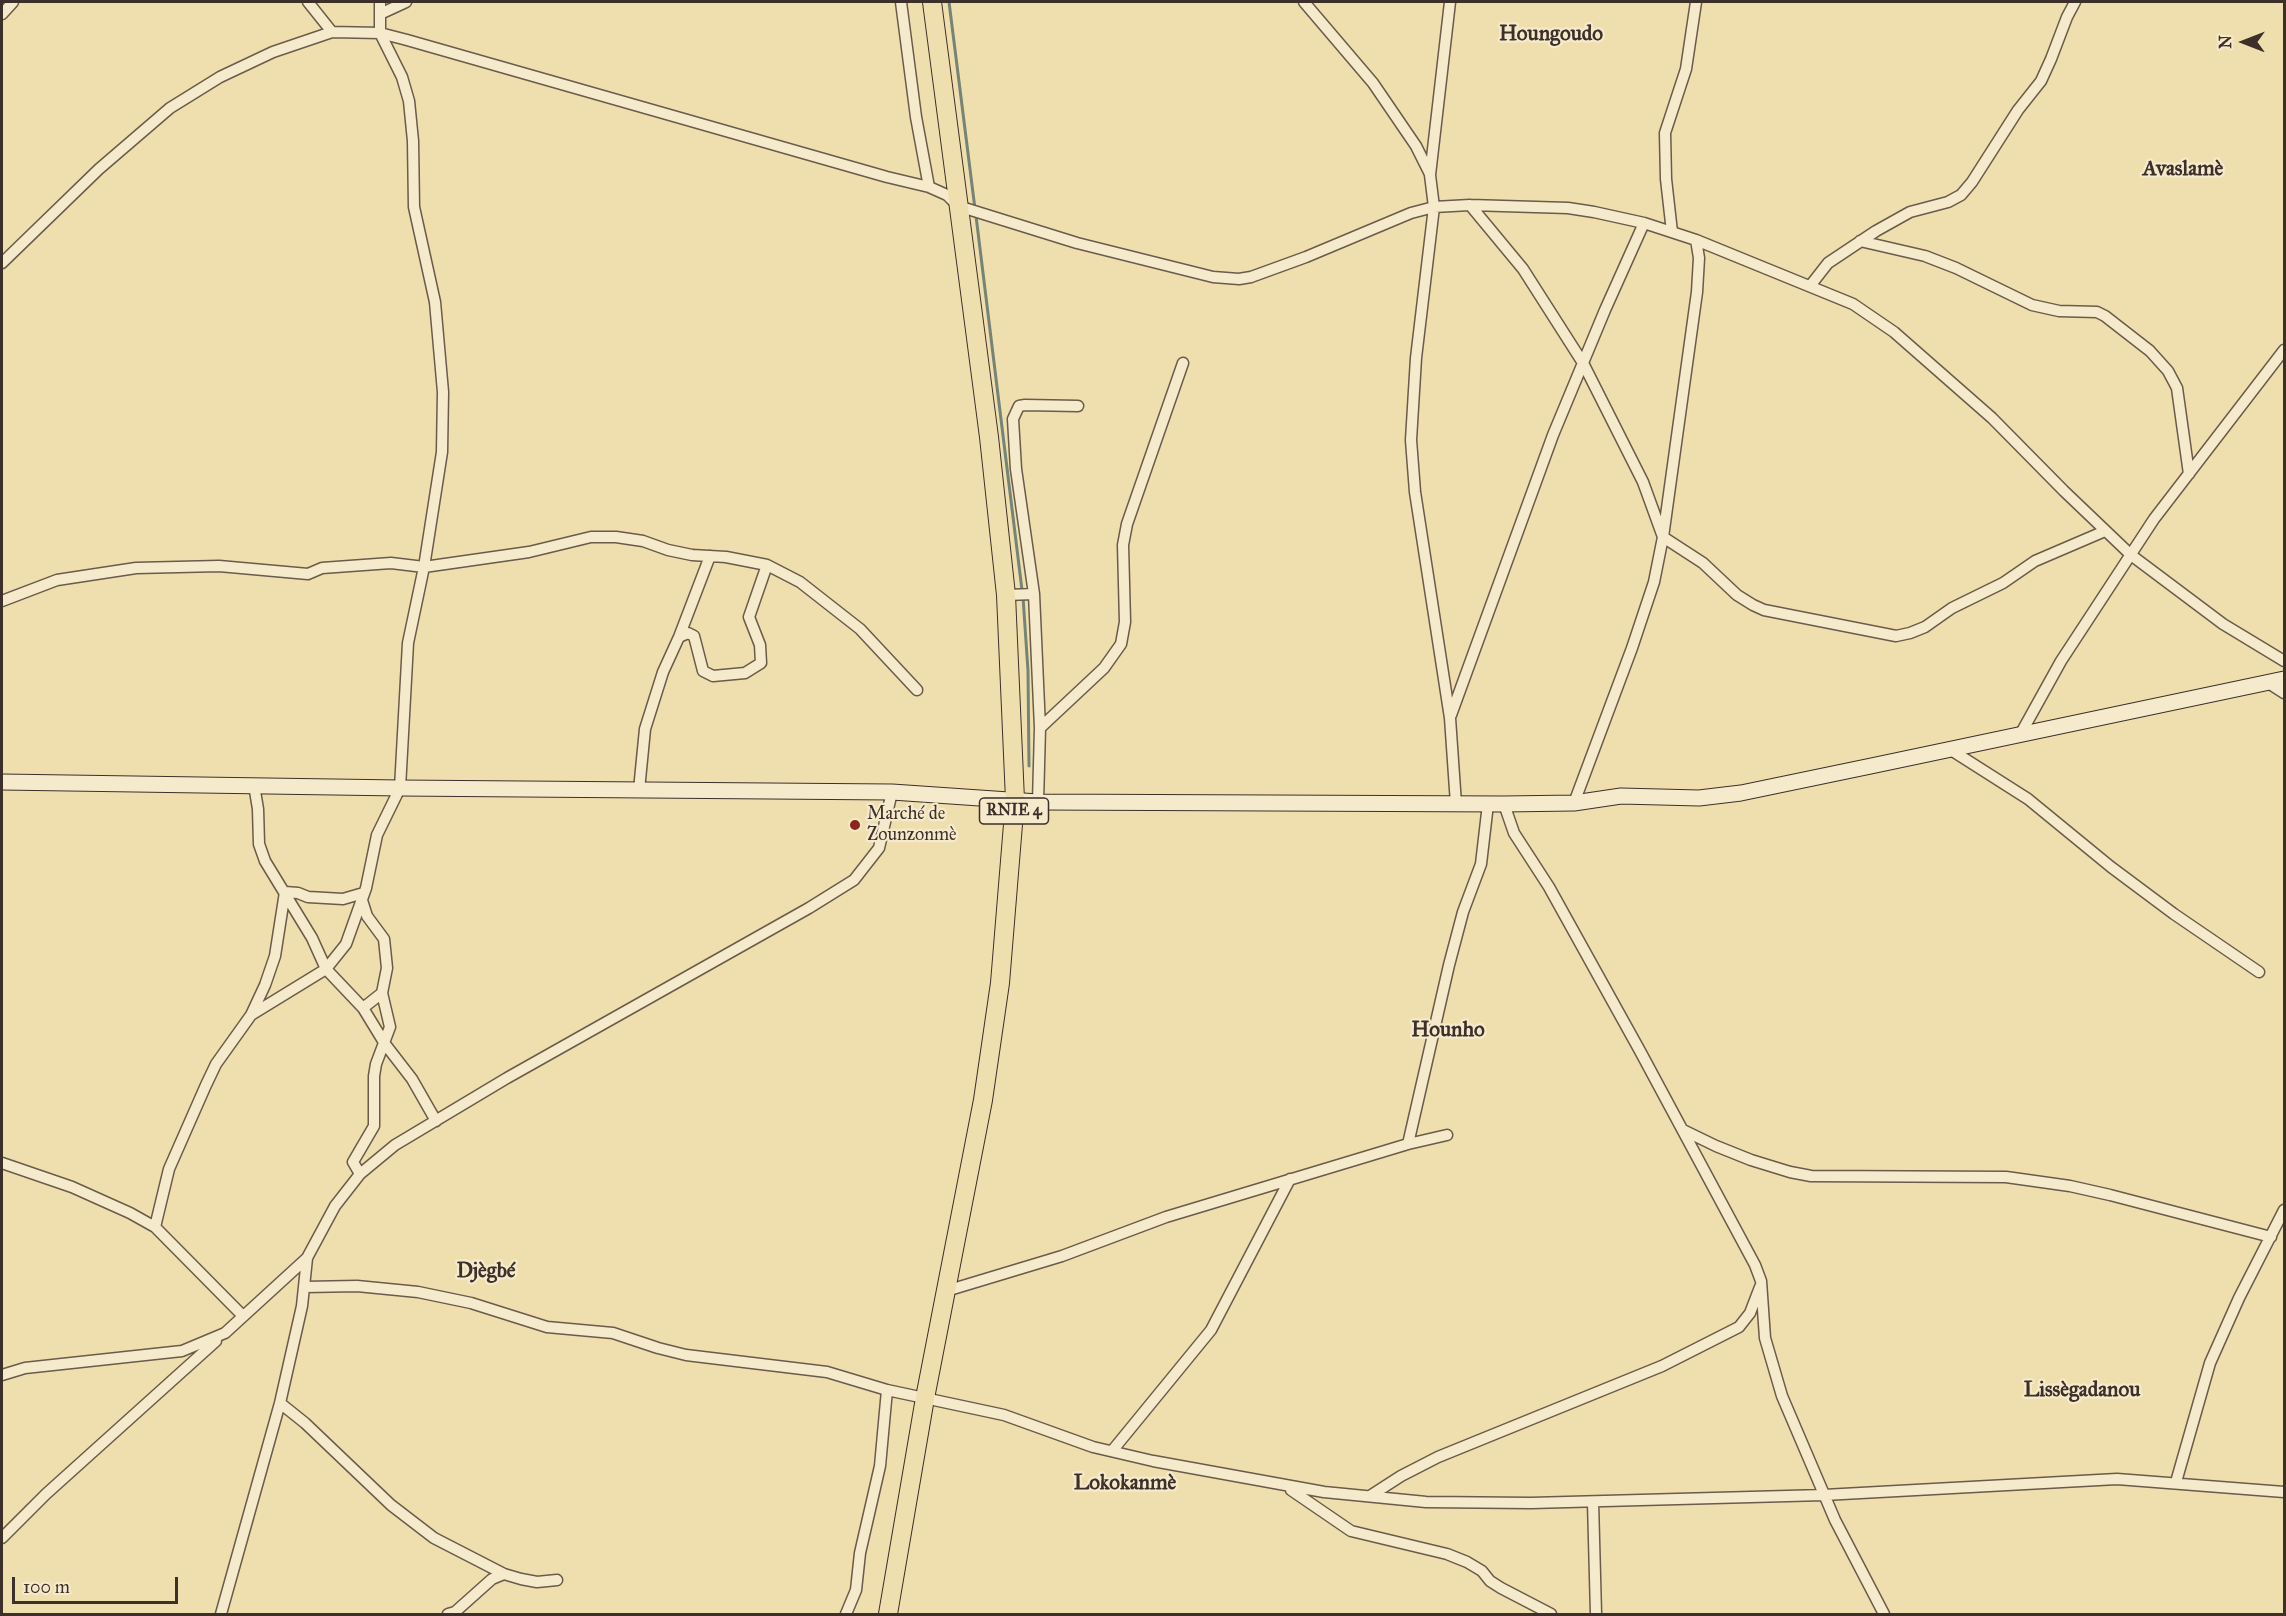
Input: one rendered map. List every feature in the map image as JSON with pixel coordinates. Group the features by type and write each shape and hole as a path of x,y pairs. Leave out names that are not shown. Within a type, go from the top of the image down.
{"main road":[{"name":"RNIE 4","path":"888,1614 925,1398 983,1100 1002,962 1015,800 1010,640 1021,594 988,437 932,2"}],"street":[{"path":"2,14 13,2"},
{"path":"308,2 332,32"},
{"path":"251,1015 326,969 346,944 361,900 377,835 400,788 408,644 424,567 442,452 443,392 435,302 414,207 413,141 409,101 402,76 380,33 380,2"},
{"path":"380,14 406,2"},
{"path":"901,2 916,117 929,187"},
{"path":"1304,2 1373,83 1416,146 1430,175"},
{"path":"1450,2 1430,175 1434,207 1418,336 1411,440 1415,492 1450,718 1456,804"},
{"path":"1672,232 1666,180 1665,133 1686,69 1696,2"},
{"path":"1810,286 1828,263 1860,241 1910,212 1948,202 1961,195 1972,182 2018,110 2041,81 2075,2"},
{"path":"2,263 99,169 170,108 220,77 273,52 332,32 380,33 929,187 947,195 958,206 1077,243 1213,277 1239,279 1251,277 1306,257 1411,213 1434,207 1470,205 1568,208 1644,223 1696,240 1853,304 1894,332 1992,418 2131,555 2223,624 2284,661"},
{"path":"1470,205 1523,269 1583,363 1643,482 1663,537 1703,563 1737,595 1753,605 1764,610 1896,636 1925,627 1952,608 2003,583 2035,561 2106,531"},
{"path":"1450,718 1553,435 1644,223"},
{"path":"1574,803 1640,626 1654,582 1663,537 1697,292 1696,240"},
{"path":"1860,241 1935,260 2032,304 2059,311 2097,312 2106,316 2150,351 2168,371 2177,388 2189,474"},
{"path":"2020,735 2061,661 2154,519 2284,350"},
{"path":"1040,728 1104,668 1122,644 1125,622 1123,545 1127,525 1183,363"},
{"path":"1038,802 1040,728 1021,594 1013,419 1019,406 1078,406"},
{"path":"2,601 57,580 136,568 219,566 308,574 322,568 391,563 424,567 529,552 591,537 616,537 634,539 668,550 726,556 767,565 800,582 860,629 917,690"},
{"path":"639,790 645,729 663,672 710,556"},
{"path":"679,637 688,633 694,636 704,671 713,675 746,673 761,663 760,645 749,617 767,565"},
{"path":"2,782 892,792 1038,802 1496,804 1574,803 1621,796 1699,798 1741,793 2284,679"},
{"path":"2267,682 2284,693"},
{"path":"1951,750 2028,799 2174,914 2259,972"},
{"path":"254,785 258,809 259,844 265,861 312,938 326,969 363,1008 385,1044 412,1079 436,1121"},
{"path":"2,1538 46,1494 307,1258 335,1206 360,1174 395,1145 854,880 879,848 892,792"},
{"path":"1496,804 1549,887 1755,1265 1761,1281 1763,1326 1767,1347 1782,1396 1824,1495 1884,1614"},
{"path":"1407,1144 1449,965 1463,912 1481,864 1496,804"},
{"path":"285,892 294,892 308,897 343,899 360,894 366,916 384,939 387,968 382,993 390,1027 376,1064 374,1076 374,1126 353,1162 360,1174"},
{"path":"155,1227 169,1169 206,1085 216,1064 251,1015 266,986 275,956 285,892"},
{"path":"363,1008 382,993"},
{"path":"1683,1130 1751,1160 1811,1176 2018,1178 2120,1197 2271,1238"},
{"path":"946,1290 1062,1256 1167,1217 1407,1144 1447,1135"},
{"path":"2,1163 72,1187 155,1227 243,1316"},
{"path":"1112,1451 1211,1330 1290,1179"},
{"path":"2176,1482 2210,1364 2239,1298 2284,1210"},
{"path":"220,1614 280,1403 304,1287 307,1258"},
{"path":"1370,1496 1401,1476 1438,1457 1662,1366 1738,1327 1750,1313 1761,1281"},
{"path":"304,1287 357,1286 418,1292 471,1303 547,1327 614,1333 686,1355 827,1372 887,1390 1004,1415 1084,1444 1112,1451 1287,1487 1426,1502 1593,1502 1824,1495 2117,1479 2284,1492"},
{"path":"2,1375 25,1368 182,1351 225,1333"},
{"path":"846,1614 856,1590 860,1553 880,1466 887,1390"},
{"path":"280,1403 391,1504 434,1538 504,1574 521,1580 537,1582 557,1580"},
{"path":"1287,1487 1351,1531 1447,1554 1467,1562 1482,1571 1501,1588 1551,1614"},
{"path":"1593,1502 1596,1614"},
{"path":"448,1614 455,1612 492,1579 504,1574"}],"waterway":[{"path":"949,2 975,209"},
{"path":"976,216 1022,590"},
{"path":"1023,597 1028,671 1029,766"}],"place":[{"name":"Marché de Zounzonmè","path":"855,825"}],"district":[{"name":"Houngoudo","path":"1551,35"},
{"name":"Avaslamè","path":"2183,170"},
{"name":"Hounho","path":"1448,1031"},
{"name":"Djègbé","path":"486,1272"},
{"name":"Lissègadanou","path":"2082,1391"},
{"name":"Lokokanmè","path":"1125,1484"}]}
